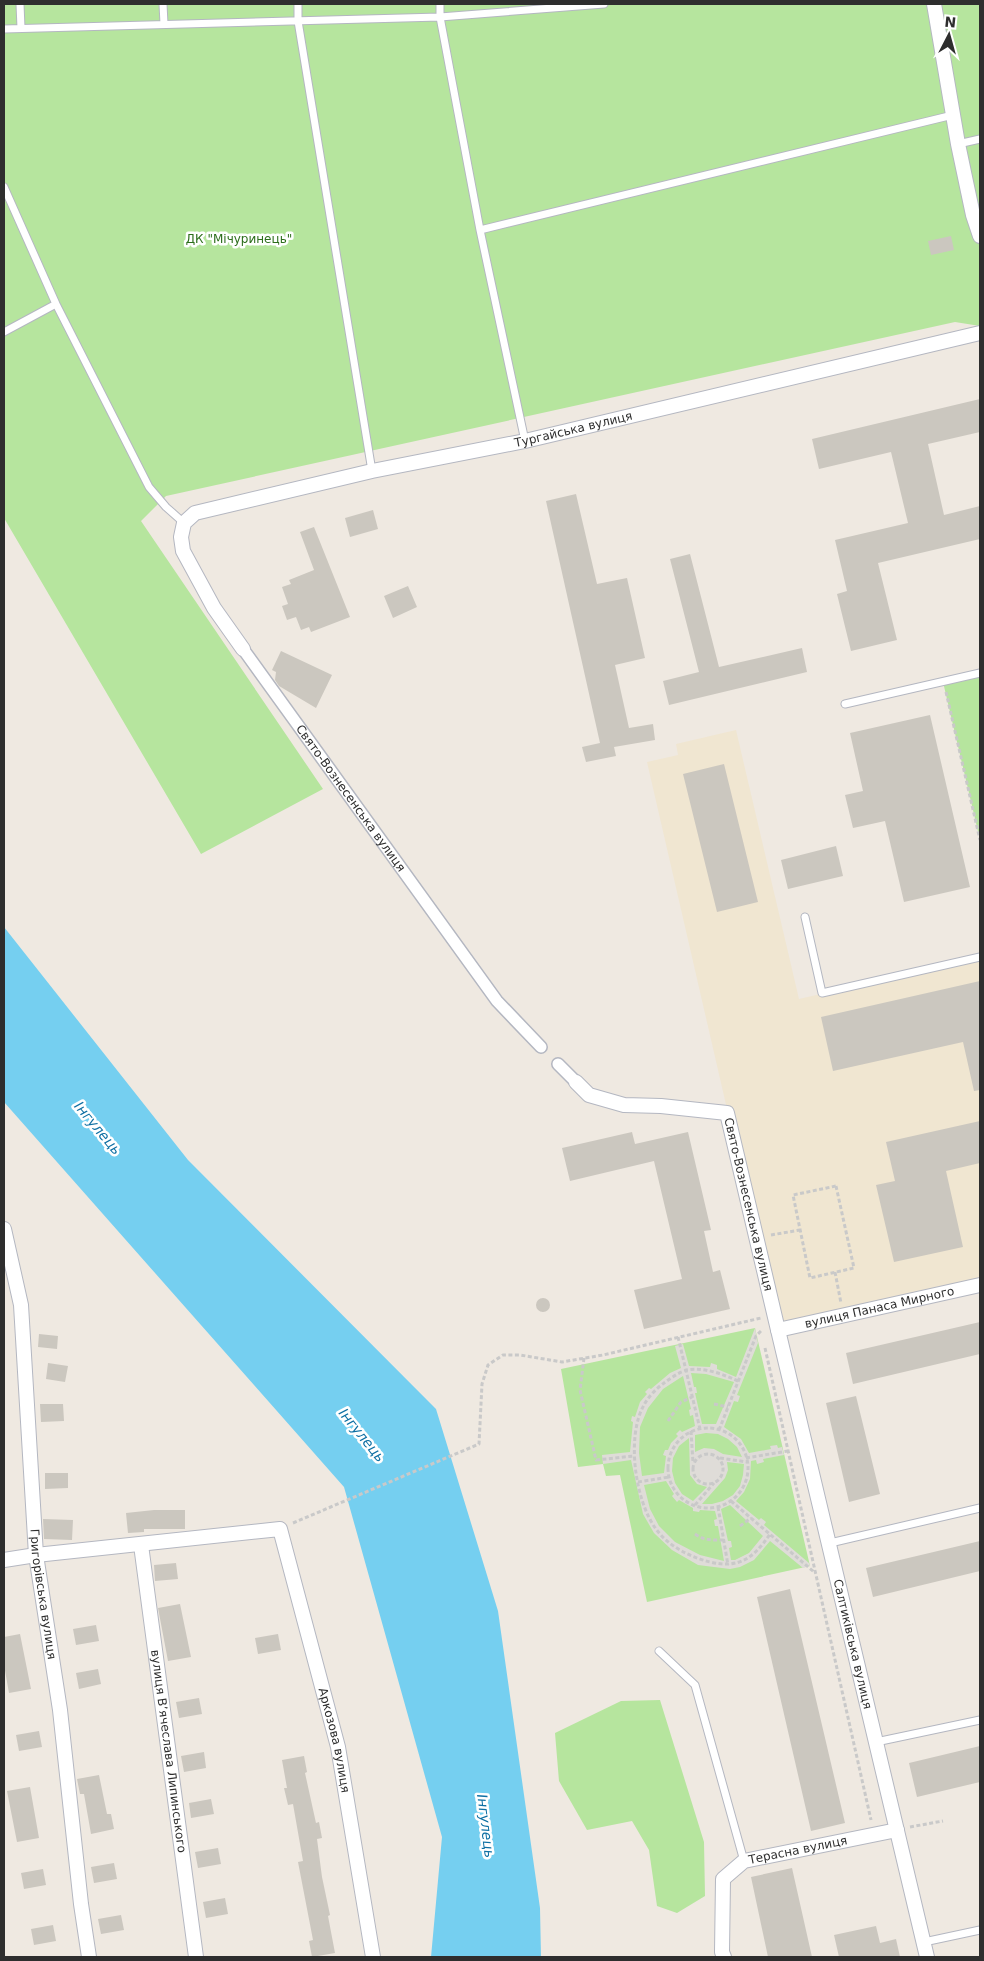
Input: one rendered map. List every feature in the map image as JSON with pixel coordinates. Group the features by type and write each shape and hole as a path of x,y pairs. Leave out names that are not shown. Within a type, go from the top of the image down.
{"street":[{"path":"934,4 958,144 973,215 980,236"},
{"name":"Тургайська вулиця","path":"184,523 195,513 372,471 525,441 980,333"},
{"name":"Свято-Вознесенська вулиця","path":"184,523 181,537 183,551 214,608 497,1001 541,1047"},
{"name":"Свято-Вознесенська вулиця","path":"558,1064 589,1095 624,1105 662,1106 728,1113 778,1330"},
{"name":"Григорівська вулиця","path":"4,1229 21,1305 36,1555 60,1710 80,1904 89,1957"},
{"name":"вулиця Панаса Мирного","path":"778,1330 980,1285"},
{"name":"Салтиківська вулиця","path":"778,1330 927,1957"},
{"path":"4,1560 280,1528"},
{"name":"Аркозова вулиця","path":"280,1528 338,1747 373,1957"},
{"name":"вулиця В’ячеслава Липинського","path":"141,1545 196,1957"},
{"name":"Терасна вулиця","path":"724,1957 722,1952 724,1879 744,1861 897,1830"}],"lane":[{"path":"20,4 21,28"},
{"path":"163,4 164,24"},
{"path":"298,4 298,21 372,471"},
{"path":"440,4 440,17 480,230 525,441"},
{"path":"4,29 440,17 604,4"},
{"path":"480,230 954,115"},
{"path":"958,144 980,139"},
{"path":"4,187 56,304 149,487 166,507 184,523"},
{"path":"4,332 56,304"},
{"path":"845,704 980,673"},
{"path":"805,917 822,993 980,957"},
{"path":"830,1543 980,1508"},
{"path":"659,1651 695,1686 744,1861"},
{"path":"876,1742 980,1720"},
{"path":"924,1942 980,1930"}],"path":[{"path":"944,682 980,838"},
{"path":"836,1186 854,1268 810,1278 800,1230 793,1196 836,1186"},
{"path":"756,1237 800,1230"},
{"path":"835,1272 843,1316"},
{"path":"280,1528 479,1444 482,1384 488,1365 503,1354 562,1362 774,1315"},
{"path":"758,1318 874,1835"},
{"path":"719,1430 756,1336 761,1331"},
{"path":"678,1337 700,1429"},
{"path":"584,1358 580,1390 596,1460 634,1456"},
{"path":"738,1381 706,1370 686,1370 660,1386 644,1405 636,1426 634,1456 638,1482 646,1510 656,1530 673,1546 699,1560 728,1565 737,1564 751,1556 761,1547 770,1534"},
{"path":"668,1421 681,1402 692,1397"},
{"path":"714,1404 728,1407"},
{"path":"700,1429 719,1430 729,1434 738,1442 747,1460 747,1477 743,1488 731,1501 708,1508 695,1506 680,1496 674,1490 669,1476 669,1458 672,1450 685,1435 700,1429"},
{"path":"691,1431 695,1478 708,1484 715,1483"},
{"path":"694,1464 700,1456 710,1454 719,1458 747,1460 788,1450"},
{"path":"695,1506 724,1472 723,1464 719,1458"},
{"path":"638,1482 669,1476"},
{"path":"731,1501 816,1574"},
{"path":"718,1506 728,1565"},
{"path":"740,1526 751,1518"},
{"path":"695,1534 710,1540 724,1540"},
{"path":"897,1830 943,1821"}],"shaded area":[{"path":"736,730 799,999 980,957 980,1285 778,1330 647,762 678,755 676,744"},
{"path":"755,1328 758,1343 737,1395 740,1396 738,1402 734,1401 724,1427 741,1439 749,1453 771,1449 770,1446 777,1445 778,1448 782,1447 784,1455 763,1459 764,1462 757,1464 756,1460 751,1461 750,1479 744,1492 736,1501 759,1520 761,1518 766,1522 764,1525 809,1563 810,1566 803,1568 770,1541 754,1560 740,1567 730,1569 698,1565 672,1550 654,1533 643,1514 631,1460 603,1464 602,1455 630,1452 632,1416 635,1417 640,1402 647,1394 645,1392 670,1373 681,1368 675,1346 683,1344 689,1366 710,1367 711,1363 717,1365 717,1369 736,1377","holes":["691,1373 706,1374 734,1382 716,1424 702,1424 695,1393 697,1393 696,1387 694,1387","683,1376 691,1409 689,1410 690,1416 693,1415 695,1426 682,1432 680,1430 668,1450 665,1450 663,1455 666,1456 664,1473 642,1476 639,1453 640,1427 648,1408 663,1389","706,1433 718,1434 728,1439 737,1447 742,1457 723,1454 714,1449 704,1448 695,1452 695,1435","689,1438 690,1475 697,1484 707,1487 693,1501 682,1494 675,1483 672,1471 673,1458 679,1446","727,1462 744,1464 740,1486 733,1495 723,1501 702,1504 725,1478 728,1470","666,1481 674,1494 672,1496 677,1502 679,1500 693,1508 693,1511 715,1511 717,1519 714,1520 715,1526 718,1526 724,1561 700,1555 675,1542 659,1526 650,1509 644,1485","730,1505 763,1536 749,1553 735,1560 731,1560 729,1548 732,1547 731,1541 728,1541 721,1509"]}],"green space":[{"name":"ДК \"Мічуринець\"","path":"4,4 980,4 980,326 955,322 166,496 141,521 323,789 201,854 4,518"},
{"path":"980,673 980,840 943,682"},
{"path":"755,1328 810,1566 647,1602 620,1475 606,1476 603,1464 578,1467 561,1369"},
{"path":"660,1700 704,1842 705,1896 677,1913 657,1906 649,1850 632,1821 587,1830 559,1781 555,1733 621,1701"}],"water":[{"name":"Інгулець","path":"4,927 188,1160 436,1409 498,1611 540,1908 541,1957 431,1957 442,1837 344,1487 4,1102"}],"building":[{"path":"951,236 954,250 931,255 928,241"},
{"path":"980,399 980,432 928,444 944,515 980,506 980,539 878,563 897,640 851,651 837,594 847,591 835,540 908,523 891,452 819,469 812,439"},
{"path":"576,494 597,584 627,578 645,658 615,665 629,728 653,724 655,740 614,747 616,756 586,762 582,747 600,743 546,501"},
{"path":"373,510 378,529 350,537 345,518"},
{"path":"314,527 350,617 311,632 309,627 301,630 296,617 287,620 282,606 288,604 282,587 291,584 289,580 314,570 300,532"},
{"path":"690,554 719,667 802,648 807,672 669,705 663,681 699,672 670,559"},
{"path":"408,586 417,607 393,618 384,596"},
{"path":"281,651 332,675 316,708 279,686 275,680 276,672 272,670"},
{"path":"930,715 970,887 904,902 885,821 853,828 845,795 863,791 850,733"},
{"path":"724,764 758,902 717,912 683,774"},
{"path":"836,846 843,876 788,889 781,860"},
{"path":"980,981 980,1090 974,1091 963,1042 833,1071 821,1017"},
{"path":"980,1121 980,1163 946,1171 963,1247 894,1262 876,1185 895,1181 886,1142"},
{"path":"632,1132 635,1144 688,1132 711,1230 704,1231 713,1272 720,1270 730,1309 644,1329 634,1290 682,1279 654,1161 570,1181 562,1148"},
{"path":"543,1298 548,1300 550,1305 548,1310 543,1312 538,1310 536,1305 538,1300"},
{"path":"980,1322 980,1354 853,1384 846,1353"},
{"path":"39,1334 58,1336 57,1349 38,1347"},
{"path":"48,1363 68,1366 65,1382 46,1379"},
{"path":"856,1396 880,1494 849,1502 826,1403"},
{"path":"40,1404 63,1404 64,1421 41,1422"},
{"path":"45,1473 68,1473 68,1488 45,1489"},
{"path":"154,1510 185,1510 185,1529 144,1529 144,1532 128,1533 126,1513"},
{"path":"43,1519 73,1520 72,1540 44,1539"},
{"path":"980,1541 980,1571 873,1597 866,1568"},
{"path":"176,1563 178,1579 155,1581 154,1565"},
{"path":"790,1589 845,1823 811,1831 757,1597"},
{"path":"180,1604 191,1657 168,1661 158,1608"},
{"path":"96,1625 99,1641 76,1645 73,1629"},
{"path":"20,1634 31,1689 9,1693 4,1665 4,1637"},
{"path":"278,1634 281,1650 258,1654 255,1638"},
{"path":"98,1669 101,1684 79,1689 76,1673"},
{"path":"199,1698 202,1714 179,1718 176,1702"},
{"path":"39,1731 42,1747 19,1751 16,1735"},
{"path":"980,1746 980,1782 917,1797 909,1763"},
{"path":"204,1752 206,1768 184,1772 181,1756"},
{"path":"304,1756 307,1772 305,1773 316,1823 319,1822 322,1838 317,1839 335,1953 312,1957 309,1941 313,1940 298,1862 303,1861 293,1804 288,1805 284,1788 287,1788 282,1760"},
{"path":"99,1775 107,1814 111,1814 114,1829 91,1834 84,1794 80,1794 77,1779"},
{"path":"30,1787 39,1838 17,1842 7,1791"},
{"path":"211,1799 214,1814 191,1818 189,1803"},
{"path":"218,1848 221,1864 198,1868 195,1852"},
{"path":"114,1863 117,1879 94,1883 91,1867"},
{"path":"792,1868 812,1957 768,1957 751,1877"},
{"path":"43,1869 46,1885 24,1889 21,1873"},
{"path":"225,1898 228,1914 206,1918 203,1902"},
{"path":"121,1915 124,1930 101,1934 98,1919"},
{"path":"53,1925 56,1941 34,1945 31,1929"},
{"path":"876,1926 880,1943 896,1939 900,1957 839,1957 834,1935"}]}
